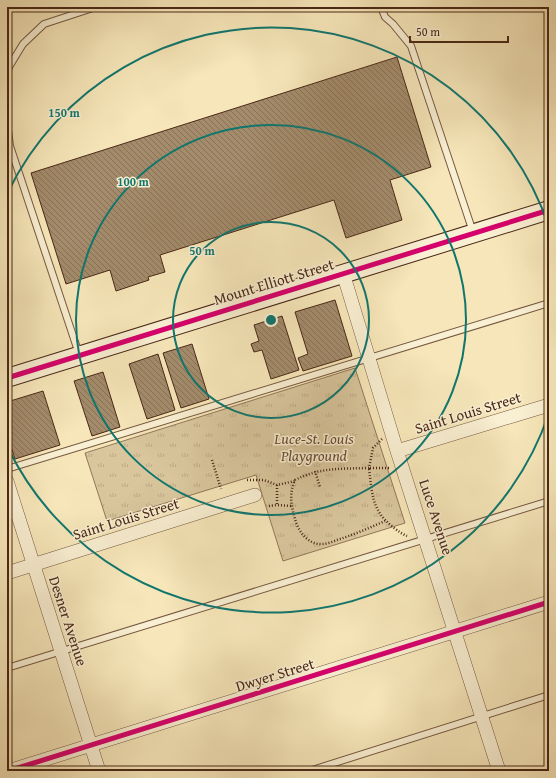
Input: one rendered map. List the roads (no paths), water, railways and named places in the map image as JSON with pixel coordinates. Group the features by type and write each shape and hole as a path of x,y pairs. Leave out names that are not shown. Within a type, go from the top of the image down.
{"street":[{"name":"Mount Elliott Street","path":"7,378 549,210"},
{"name":"Luce Avenue","path":"343,273 397,451 499,771"},
{"name":"Saint Louis Street","path":"397,451 549,405"},
{"name":"Desner Avenue","path":"7,481 100,771"},
{"name":"Saint Louis Street","path":"7,573 255,495"},
{"name":"Dwyer Street","path":"8,771 549,602"}],"lane":[{"path":"7,74 9,67 23,44 44,24 96,7"},
{"path":"381,7 384,17 393,24 411,46 474,233"},
{"path":"7,123 10,146 79,356"},
{"path":"7,469 549,303"},
{"path":"7,668 549,501"},
{"path":"309,771 549,695"}],"park label":[{"name":"Luce-St. Louis Playground","path":"314,448"}]}
